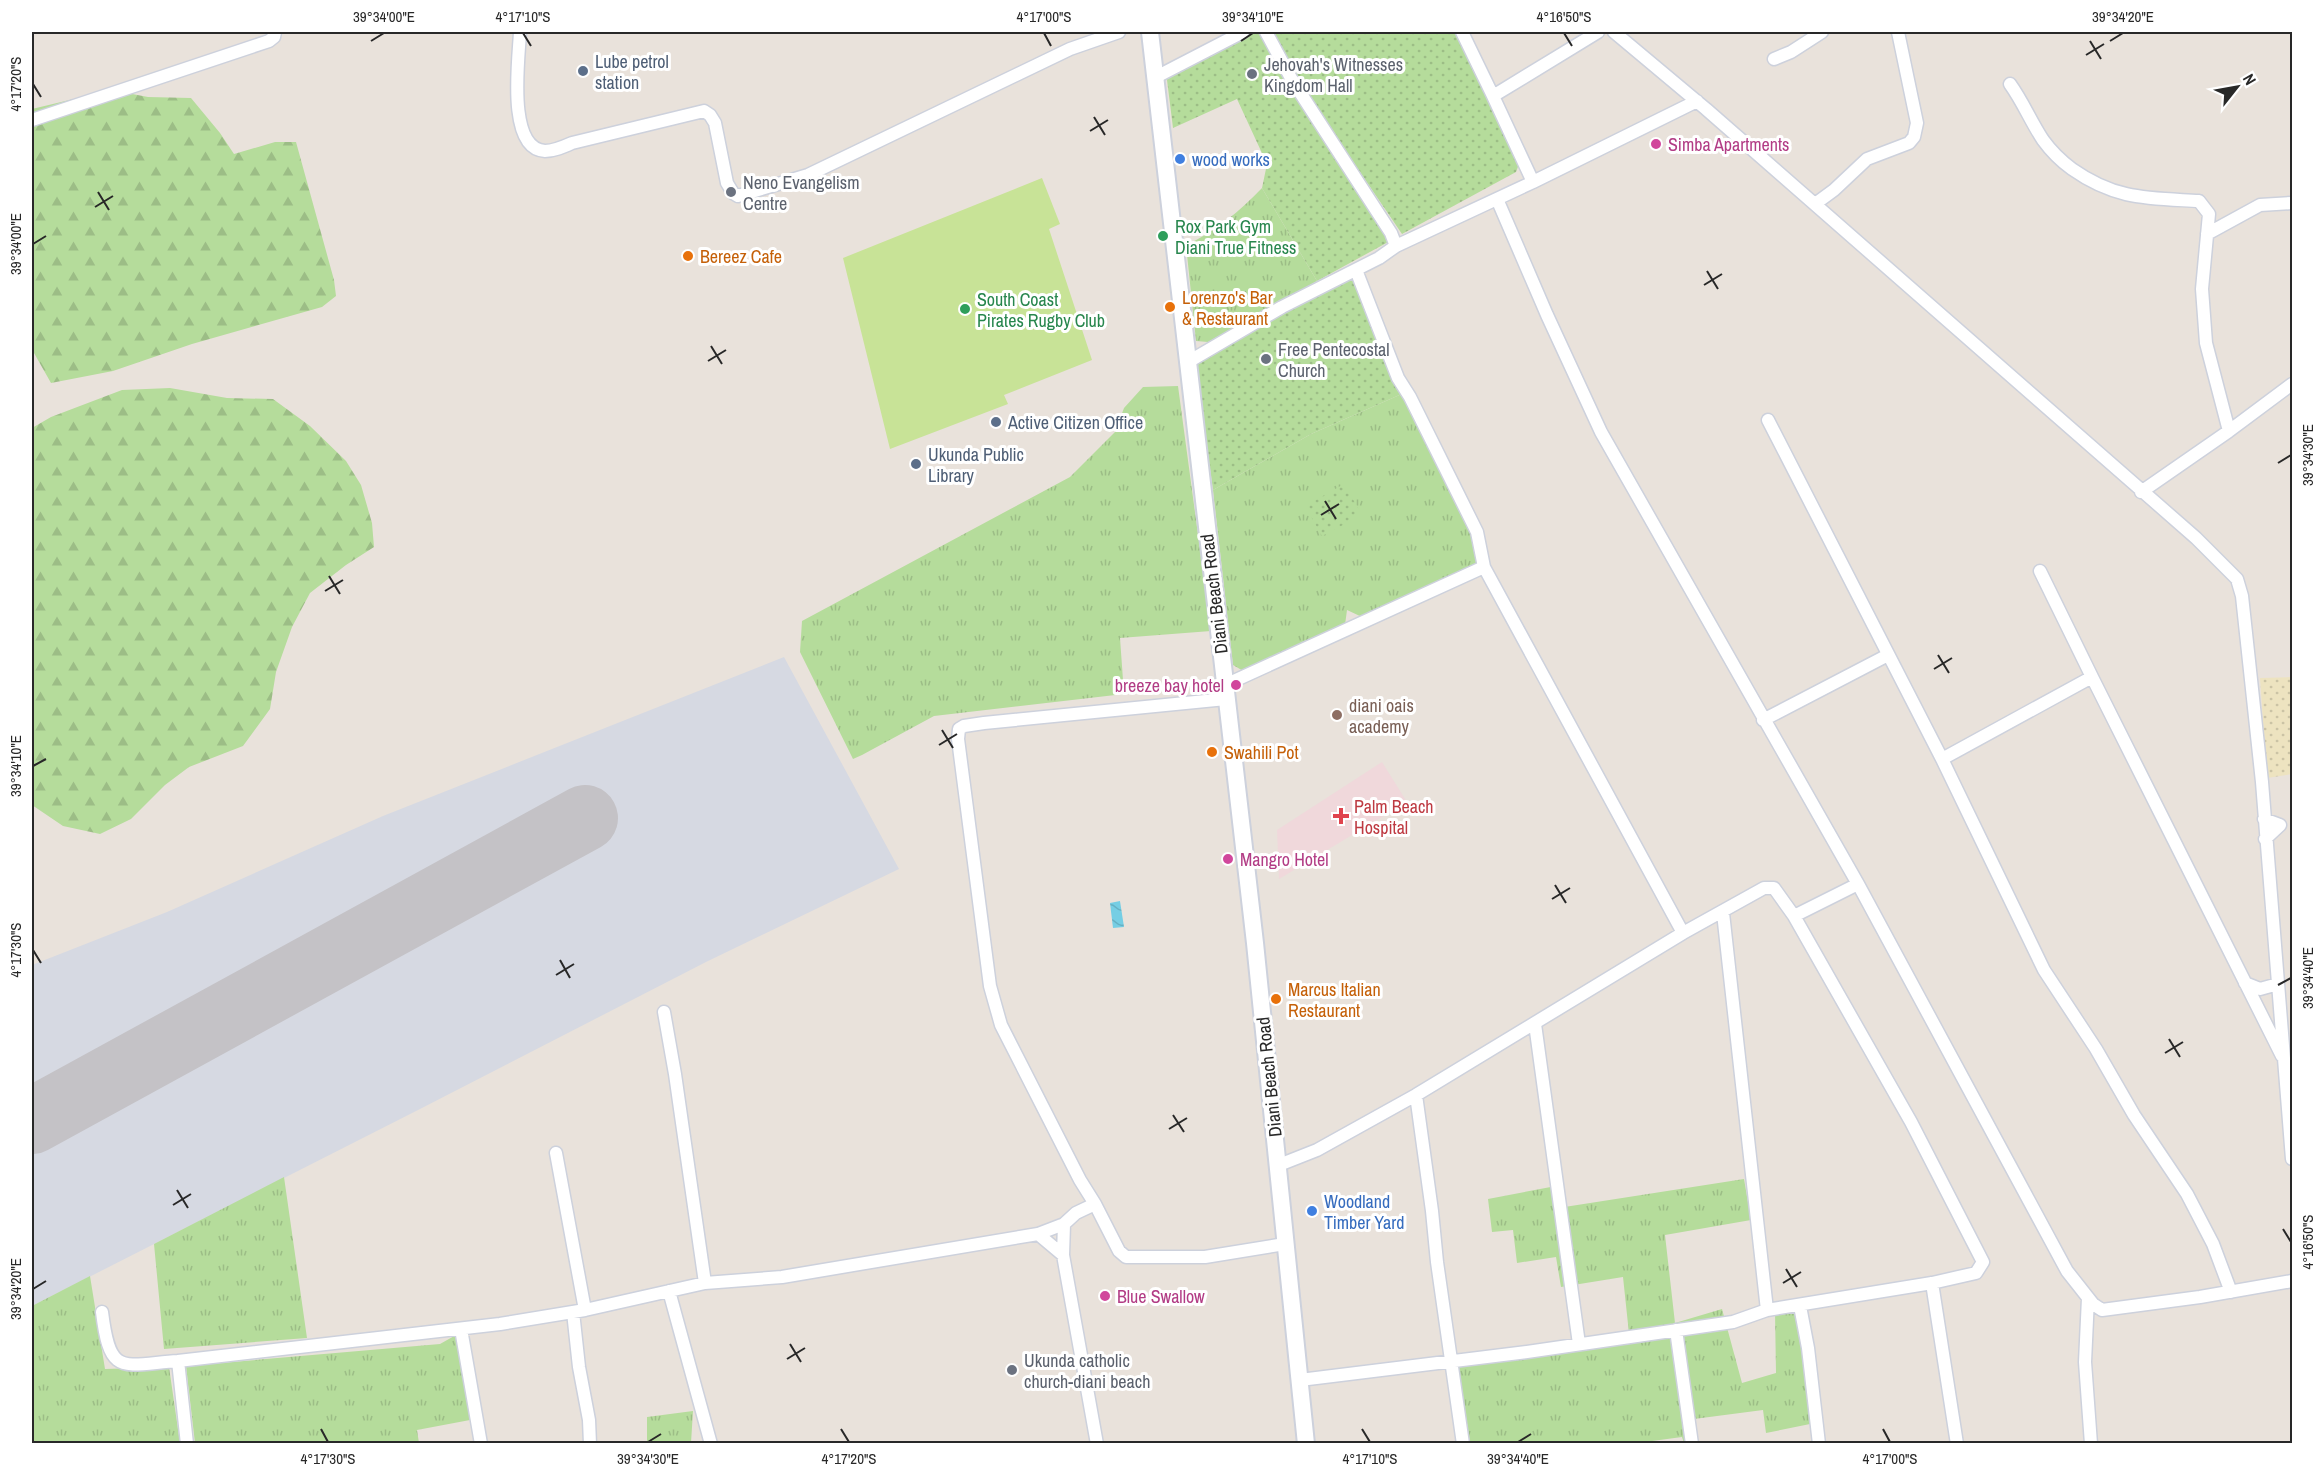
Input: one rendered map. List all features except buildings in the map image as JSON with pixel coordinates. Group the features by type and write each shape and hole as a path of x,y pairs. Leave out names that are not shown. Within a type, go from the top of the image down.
{"main road":[{"name":"Diani Beach Road","path":"1150,32 1278,1165 1306,1443"}],"street":[{"path":"32,120 269,41 274,37 275,32"},
{"path":"520,32 518,111 525,137 533,148 543,151 558,149 572,143 704,111 715,123 728,188 738,196 808,175 1070,49 1119,32"},
{"path":"1156,77 1243,32"},
{"path":"1266,32 1292,80 1391,233 1396,246"},
{"path":"1462,32 1533,182"},
{"path":"1493,96 1598,32"},
{"path":"1614,32 1697,101 2196,538 2237,579 2243,607 2264,819 2292,1160"},
{"path":"1774,59 1791,52 1822,32"},
{"path":"1815,204 1834,190 1867,159 1909,143 1914,137 1917,123 1898,32"},
{"path":"2010,84 2022,100 2043,141 2060,160 2107,190 2139,197 2199,201 2209,214 2202,289 2206,343 2229,431"},
{"path":"1188,362 1282,307 1379,258 1396,246 1697,101"},
{"path":"1497,199 1601,432 1858,884 2067,1271 2088,1298 2102,1310 2292,1281"},
{"path":"2207,234 2260,205 2292,203"},
{"path":"1356,270 1398,378 1477,532 1484,567 1683,933"},
{"path":"2141,492 2292,384"},
{"path":"1768,420 1941,759 2044,970 2096,1049 2134,1115 2187,1194 2213,1244 2231,1292"},
{"path":"1285,1244 1205,1257 1126,1257 1119,1251 1001,1025 990,986 958,738 959,729 984,723 1225,692 1484,567"},
{"path":"2040,570 2285,1062"},
{"path":"1763,720 1888,655"},
{"path":"1941,759 2092,677"},
{"path":"2264,819 2286,825"},
{"path":"2265,839 2286,825"},
{"path":"1794,916 1858,884"},
{"path":"1278,1165 1317,1150 1416,1095 1683,933 1723,913 1764,888 1771,887 1794,916 1911,1122 1983,1262 1976,1274 1767,1310 1733,1322 1300,1380"},
{"path":"1723,913 1767,1310"},
{"path":"2245,983 2260,989 2278,984"},
{"path":"664,1012 705,1282"},
{"path":"1535,1024 1579,1344"},
{"path":"1416,1095 1463,1443"},
{"path":"556,1153 579,1311 579,1367 589,1420 590,1443"},
{"path":"102,1312 106,1342 115,1359 126,1364 178,1361 461,1329 579,1311 705,1282 783,1277 1038,1234 1064,1224 1076,1213 1095,1204"},
{"path":"1064,1224 1063,1255 1097,1443"},
{"path":"1038,1234 1063,1255"},
{"path":"1932,1283 1957,1443"},
{"path":"669,1291 711,1443"},
{"path":"2088,1298 2085,1362 2091,1443"},
{"path":"1800,1306 1808,1348 1819,1443"},
{"path":"461,1329 481,1443"},
{"path":"1676,1330 1692,1443"},
{"path":"178,1361 187,1443"}],"shaded area":[{"path":"784,657 899,869 706,962 32,1306 32,965 167,912 383,816"},
{"name":"Palm Beach Hospital","path":"1382,762 1407,802 1279,879 1277,830"}],"green space":[{"path":"1252,32 1260,32 1285,77 1390,241 1317,281 1262,188 1267,164 1237,99 1173,128 1166,72"},
{"path":"1271,32 1458,32 1519,164 1516,172 1402,234 1296,78"},
{"path":"111,90 148,97 191,98 234,154 275,142 296,142 334,280 336,296 322,307 192,344 113,371 51,383 34,353 32,327 32,109"},
{"name":"South Coast Pirates Rugby Club","path":"1042,178 1060,224 1049,229 1092,360 1004,395 1008,404 890,449 843,258"},
{"path":"1262,188 1317,281 1208,342 1196,341 1186,245 1227,220"},
{"path":"1354,276 1404,393 1311,434 1213,490 1195,362"},
{"path":"1178,386 1211,631 1120,638 1124,694 934,716 853,759 800,652 802,621 1070,477 1115,432 1124,408 1143,387"},
{"path":"170,388 227,398 273,399 310,426 346,461 361,485 372,523 374,547 310,593 292,627 276,672 270,709 243,746 189,767 165,785 131,819 100,834 63,826 32,805 32,428 51,417 122,390"},
{"path":"1404,393 1476,535 1476,565 1362,617 1347,610 1345,625 1245,672 1233,665 1213,490 1311,434"},
{"path":"1344,484 1362,515 1322,536 1305,506"},
{"path":"284,1177 307,1338 164,1349 154,1244"},
{"path":"1744,1179 1751,1220 1665,1235 1675,1323 1722,1309 1742,1383 1776,1373 1775,1313 1795,1313 1815,1423 1766,1433 1763,1410 1694,1419 1697,1443 1684,1443 1682,1437 1630,1444 1470,1443 1458,1365 1630,1343 1623,1277 1561,1287 1556,1257 1517,1263 1513,1230 1492,1232 1488,1199 1556,1186 1558,1208"},
{"path":"90,1276 105,1369 169,1367 180,1443 32,1444 32,1306"},
{"path":"456,1335 470,1420 417,1430 419,1443 195,1443 186,1366 440,1344"},
{"path":"693,1411 691,1443 647,1443 647,1417"}],"sand":[{"path":"2292,677 2292,774 2267,778 2260,678"}],"water":[{"path":"1120,901 1124,927 1113,928 1110,903"}],"runway":[{"path":"32,1121 585,818"}],"place":[{"name":"Lube petrol station","path":"583,71"},
{"name":"Jehovah's Witnesses Kingdom Hall","path":"1252,74"},
{"name":"Simba Apartments","path":"1656,144"},
{"name":"wood works","path":"1180,159"},
{"name":"Neno Evangelism Centre","path":"731,192"},
{"name":"Rox Park Gym Diani True Fitness","path":"1163,236"},
{"name":"Bereez Cafe","path":"688,256"},
{"name":"Lorenzo's Bar & Restaurant","path":"1170,307"},
{"name":"South Coast Pirates Rugby Club","path":"965,309"},
{"name":"Free Pentecostal Church","path":"1266,359"},
{"name":"Active Citizen Office","path":"996,422"},
{"name":"Ukunda Public Library","path":"916,464"},
{"name":"breeze bay hotel","path":"1236,685"},
{"name":"diani oais academy","path":"1337,715"},
{"name":"Swahili Pot","path":"1212,752"},
{"name":"Palm Beach Hospital","path":"1341,816"},
{"name":"Mangro Hotel","path":"1228,859"},
{"name":"Marcus Italian Restaurant","path":"1276,999"},
{"name":"Woodland Timber Yard","path":"1312,1211"},
{"name":"Blue Swallow","path":"1105,1296"},
{"name":"Ukunda catholic church-diani beach","path":"1012,1370"}]}
